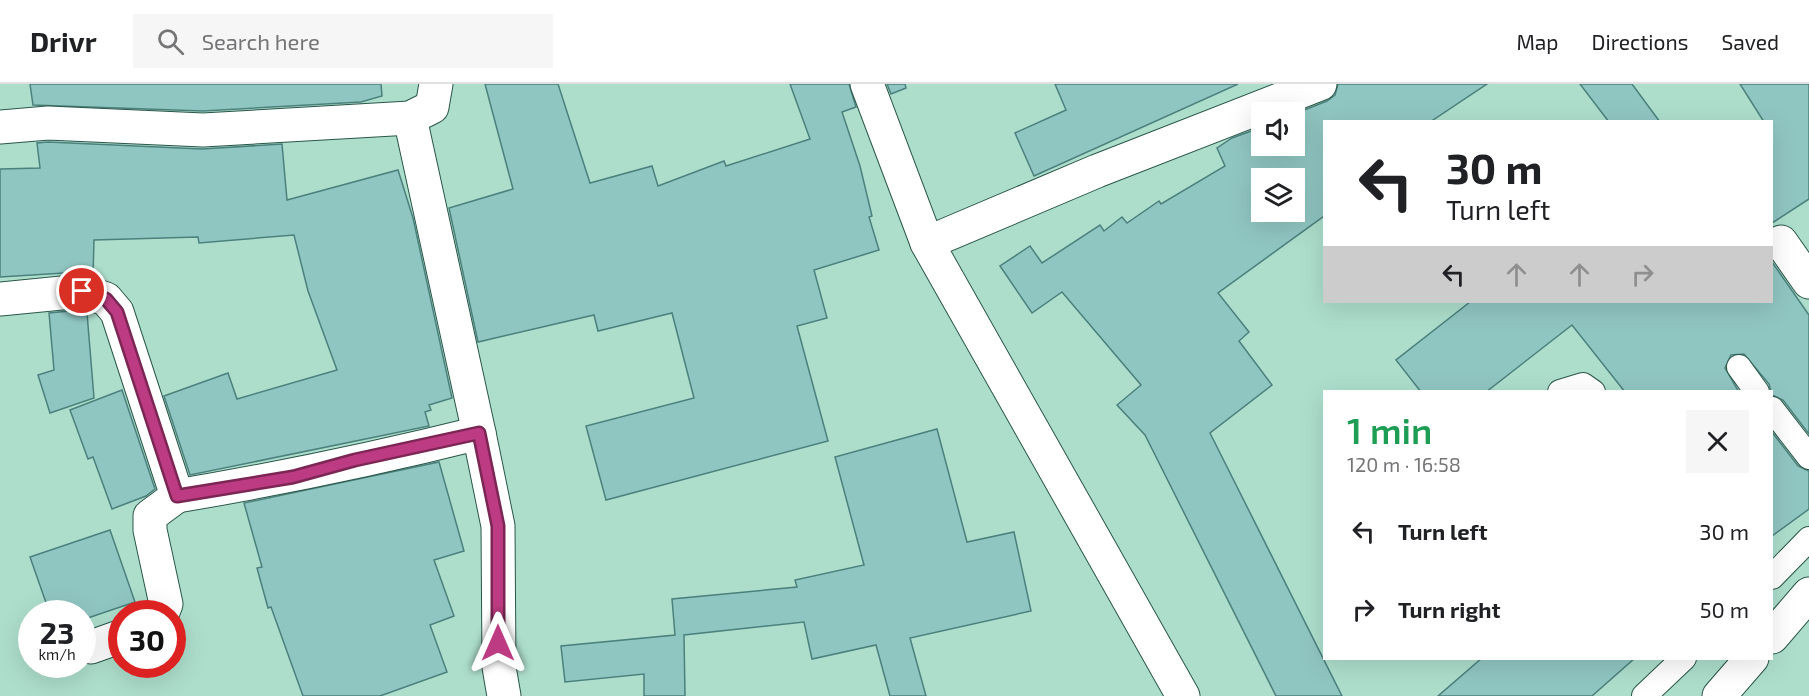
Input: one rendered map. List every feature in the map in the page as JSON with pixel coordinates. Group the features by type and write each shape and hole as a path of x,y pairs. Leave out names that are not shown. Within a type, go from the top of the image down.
{"street":[{"path":"0,127 48,123 202,130 410,118 432,107 436,84"},
{"path":"867,84 927,243 1183,696"},
{"path":"927,243 1097,171 1320,84"},
{"path":"410,118 498,526 499,667 504,696"},
{"path":"1781,242 1809,282"},
{"path":"0,300 82,291 106,299 117,312 177,496"},
{"path":"165,600 150,530 150,516 177,496 293,477 355,460 479,433"},
{"path":"1773,636 1809,594"},
{"path":"1719,696 1750,660"}],"lane":[{"path":"1738,367 1756,390"},
{"path":"1568,390 1583,386 1590,390"},
{"path":"1773,411 1809,458"},
{"path":"1773,576 1809,539"},
{"path":"1644,696 1682,660"}],"building":[{"path":"30,84 381,84 382,96 361,102 203,111 33,105"},
{"path":"485,84 558,84 590,183 652,166 658,186 724,161 726,166 810,139 790,84 849,84 856,107 842,112 860,166 872,216 869,217 879,250 814,270 827,318 797,326 828,441 606,500 586,426 694,398 672,313 598,331 594,315 478,342 449,208 513,189"},
{"path":"887,84 905,84 906,88 891,94"},
{"path":"1055,84 1238,84 1034,176 1015,133 1066,110"},
{"path":"1338,84 1487,84 1433,120 1323,120 1323,217 1218,293 1249,332 1239,341 1272,385 1210,433 1342,696 1276,696 1145,435 1117,405 1141,385 1062,292 1032,313 1000,266 1030,246 1042,263 1100,225 1104,231 1122,217 1127,223 1159,201 1161,204 1225,166 1217,148 1232,138 1251,131 1251,156 1305,156 1305,110 1327,101 1335,95"},
{"path":"1580,84 1632,84 1659,120 1607,120"},
{"path":"1740,84 1809,84 1809,199 1773,222 1773,120 1763,120"},
{"path":"37,143 202,149 282,144 287,200 398,170 413,218 452,398 429,405 431,410 425,412 429,426 190,475 164,396 228,373 237,399 337,370 308,291 294,235 199,243 198,237 94,240 93,275 80,272 0,277 0,169 40,168"},
{"path":"1773,263 1809,315 1809,434 1783,400 1773,395 1769,384 1744,354 1731,355 1725,368 1738,390 1623,390 1572,325 1489,390 1419,390 1396,360 1469,303 1773,303"},
{"path":"80,310 87,313 94,398 50,413 38,375 54,370 49,313"},
{"path":"122,390 155,489 146,496 112,509 93,457 88,459 70,410"},
{"path":"937,429 967,542 1014,532 1031,611 910,638 926,696 890,696 876,645 812,659 804,622 684,635 685,696 644,696 644,674 565,682 561,646 675,635 672,599 797,587 795,580 864,565 835,457"},
{"path":"1773,433 1798,466 1809,471 1809,509 1773,535"},
{"path":"439,462 464,551 434,560 454,616 430,625 447,672 380,696 303,696 271,607 268,608 257,568 262,567 244,503"},
{"path":"110,530 134,600 108,600 108,611 96,615 96,600 45,600 30,557"},
{"path":"1480,660 1633,660 1592,696 1438,696"}],"route":[{"path":"82,291 106,299 117,312 177,496 293,477 355,460 479,433 498,526 498,643"}]}
